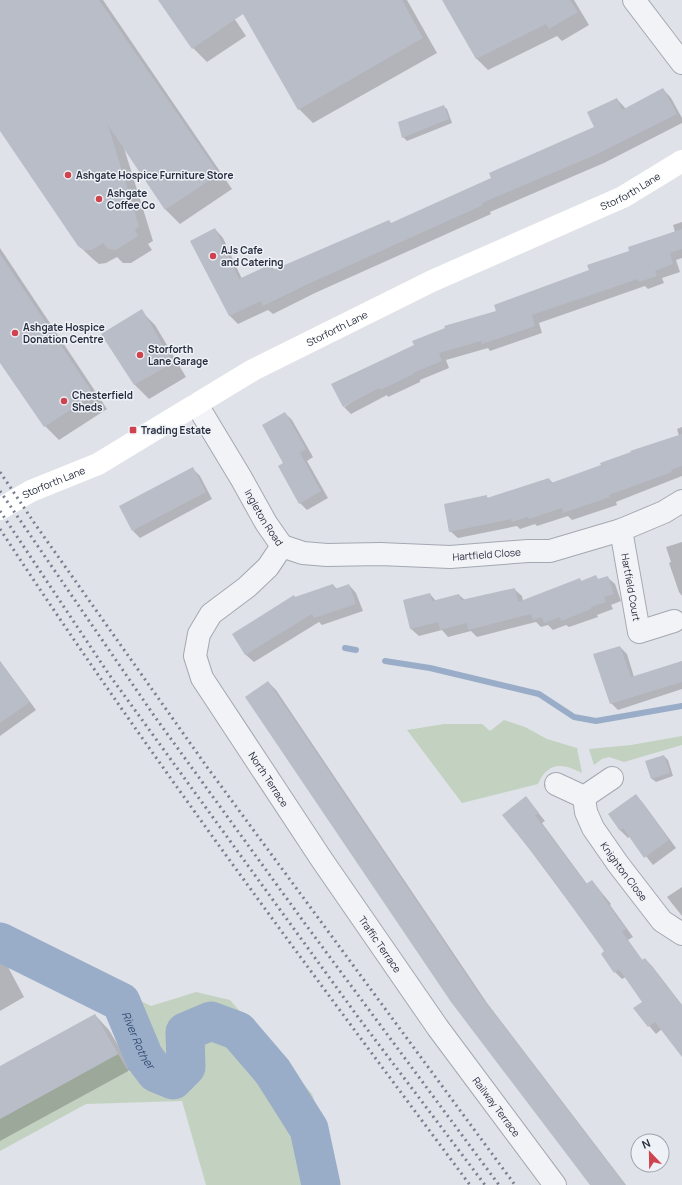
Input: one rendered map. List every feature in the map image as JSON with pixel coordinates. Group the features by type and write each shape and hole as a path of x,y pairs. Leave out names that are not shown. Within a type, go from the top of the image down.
{"street":[{"path":"634,0 682,63"},
{"name":"Storforth Lane","path":"0,509 31,491 98,464 268,363 432,281 623,197 682,161"},
{"name":"Ingleton Road","path":"197,405 266,523 282,546 268,567 247,587 210,614 199,634 195,656 202,678 216,699"},
{"name":"Hartfield Close","path":"282,546 303,553 380,554 450,558 550,551 621,530 664,512 682,501"},
{"name":"Hartfield Court","path":"621,530 639,632 674,621"},
{"name":"North Terrace","path":"216,699 322,860"},
{"path":"556,784 584,797 612,778"},
{"name":"Knighton Close","path":"584,797 586,812 593,828 618,864 662,921 682,934"},
{"name":"Traffic Terrace","path":"322,860 438,1028"},
{"name":"Railway Terrace","path":"438,1028 555,1185"}],"green space":[{"path":"504,720 525,727 547,739 577,748 582,773 569,767 557,766 546,771 538,784 462,803 407,730 444,724 482,724 490,731"},
{"path":"682,736 682,745 624,762 609,757 602,759 594,765 589,749 631,745"},
{"path":"196,992 230,1000 312,1094 331,1149 332,1181 335,1185 206,1185 182,1101 86,1104 0,1151 0,1119 118,1054 130,1074 110,1012 137,999 151,1006"}],"building":[{"path":"0,0 99,0 219,174 165,210 108,125 139,226 135,230 138,236 116,250 108,249 103,243 92,250 84,250 78,246 0,131"},
{"path":"158,0 402,0 423,38 298,110 243,14 192,49"},
{"path":"442,0 570,0 578,12 549,29 546,24 476,59"},
{"path":"663,88 677,114 595,155 482,203 483,205 263,306 261,301 229,316 190,241 215,228 239,279 271,264 273,270 389,220 391,223 491,178 489,173 594,127 587,112 617,98 622,110"},
{"path":"444,105 449,119 402,138 398,122"},
{"path":"682,229 682,249 670,253 673,264 655,271 657,276 639,282 638,279 532,315 535,326 482,344 481,341 439,353 442,361 413,373 414,374 380,390 379,388 343,407 331,384 414,345 412,341 445,328 444,326 496,311 494,305 589,270 587,265 629,251 628,247"},
{"path":"0,254 94,395 44,427 0,363"},
{"path":"142,309 173,363 134,385 101,334"},
{"path":"285,412 306,449 300,453 321,491 299,504 278,466 283,463 262,425"},
{"path":"682,434 682,466 671,470 672,472 609,495 610,497 563,513 562,508 529,519 528,517 512,522 511,519 449,532 444,504 487,495 487,498 549,478 551,483 601,465 600,463 631,452 630,451"},
{"path":"193,467 206,492 132,531 119,506"},
{"path":"596,575 598,579 608,576 614,594 604,597 606,602 591,607 591,609 561,621 560,617 544,623 542,617 533,620 531,614 468,630 467,623 440,630 438,622 410,629 403,600 430,593 432,601 459,594 461,600 515,588 518,602 580,578 581,581"},
{"path":"333,584 335,589 349,584 356,604 314,618 312,614 245,655 232,634 294,595 295,597"},
{"path":"620,646 631,677 682,661 682,682 610,704 593,654"},
{"path":"0,662 30,702 0,723"},
{"path":"268,681 480,995 625,1185 590,1185 451,1002 245,697"},
{"path":"664,755 670,773 651,779 645,761"},
{"path":"636,794 669,840 644,858 623,828 620,831 608,814"},
{"path":"526,796 539,813 535,815 586,884 592,880 604,896 603,897 626,929 622,932 642,960 645,958 682,1006 682,1057 655,1022 648,1027 633,1008 642,1002 619,969 614,973 601,954 604,951 543,866 502,815"},
{"path":"95,1014 118,1054 0,1119 0,1066"}],"waterway":[{"path":"345,648 356,650"},
{"path":"385,661 430,668 539,694 574,717 596,721 682,706"},
{"name":"River Rother","path":"0,942 121,1002 144,1057 156,1073 173,1080 186,1067 185,1032 211,1021 238,1031 273,1072 309,1129 321,1185"}],"railway":[{"path":"0,472 35,524 207,767 515,1185"},
{"path":"0,491 155,717 306,925 499,1185"},
{"path":"0,511 108,673 358,1017 485,1185"},
{"path":"0,529 56,613 171,778 289,942 470,1185"}],"place":[{"name":"Ashgate Hospice Furniture Store","path":"68,175"},
{"name":"Ashgate Coffee Co","path":"99,199"},
{"name":"AJs Cafe and Catering","path":"213,256"},
{"name":"Ashgate Hospice Donation Centre","path":"15,333"},
{"name":"Storforth Lane Garage","path":"140,355"},
{"name":"Chesterfield Sheds","path":"64,401"},
{"name":"Trading Estate","path":"133,430"}]}
